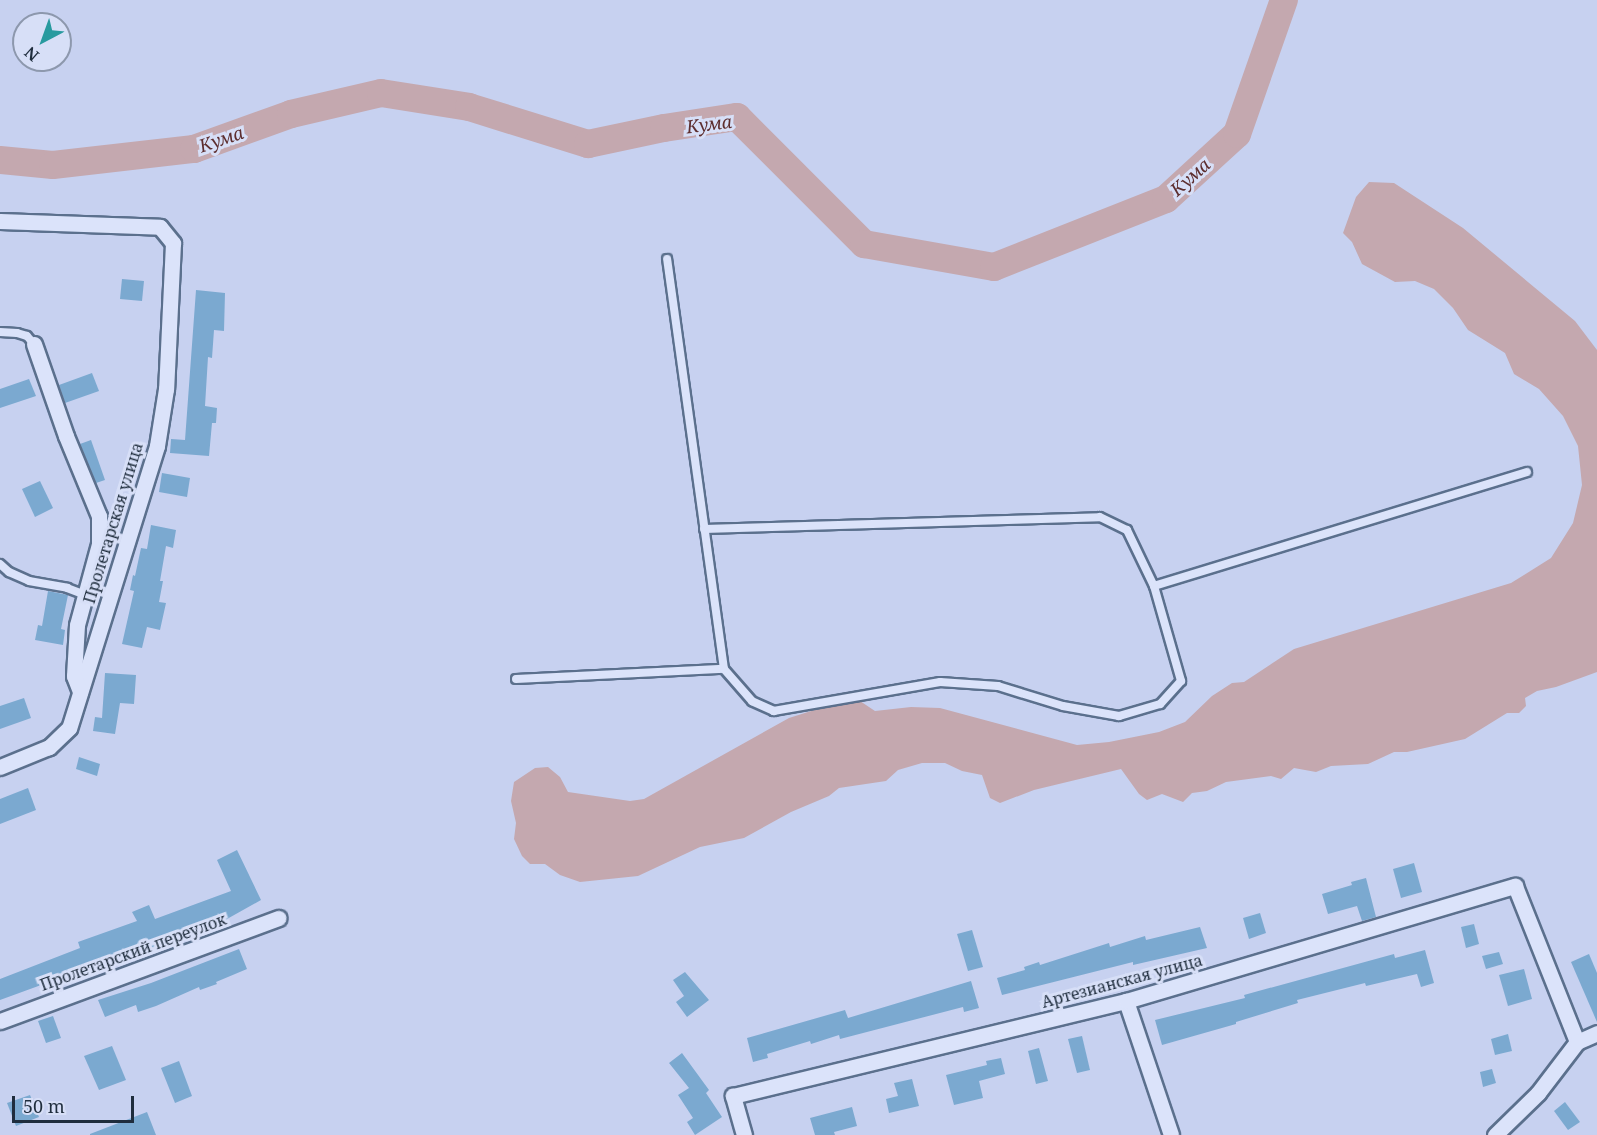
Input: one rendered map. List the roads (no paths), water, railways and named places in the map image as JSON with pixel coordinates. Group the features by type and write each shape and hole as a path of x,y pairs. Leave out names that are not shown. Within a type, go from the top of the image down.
{"street":[{"name":"Пролетарская улица","path":"0,221 160,227 173,243 166,389 157,446 69,728 48,747 0,767"},
{"path":"34,344 66,436 99,516 99,544 77,625 74,676 80,692"},
{"name":"Артезианская улица","path":"744,1135 734,1096 1126,1001 1515,886 1577,1042"},
{"name":"Пролетарский переулок","path":"0,1021 279,918"},
{"path":"1126,1001 1171,1135"},
{"path":"1495,1135 1538,1093 1577,1042 1597,1033"}],"lane":[{"path":"667,259 704,529 724,669 752,701 774,711 940,682 998,686 1063,706 1119,716 1160,704 1180,681 1154,586 1127,530 1100,517 704,529"},
{"path":"0,332 27,336 34,344"},
{"path":"1154,586 1527,472"},
{"path":"0,564 9,572 29,581 67,588 85,595"},
{"path":"516,680 724,669"}],"waterway":[{"name":"Кума","path":"0,160 53,165 194,149 291,114 381,93 469,107 588,144 664,128 737,117 864,244 994,267 1166,199 1237,134 1284,0"}]}
